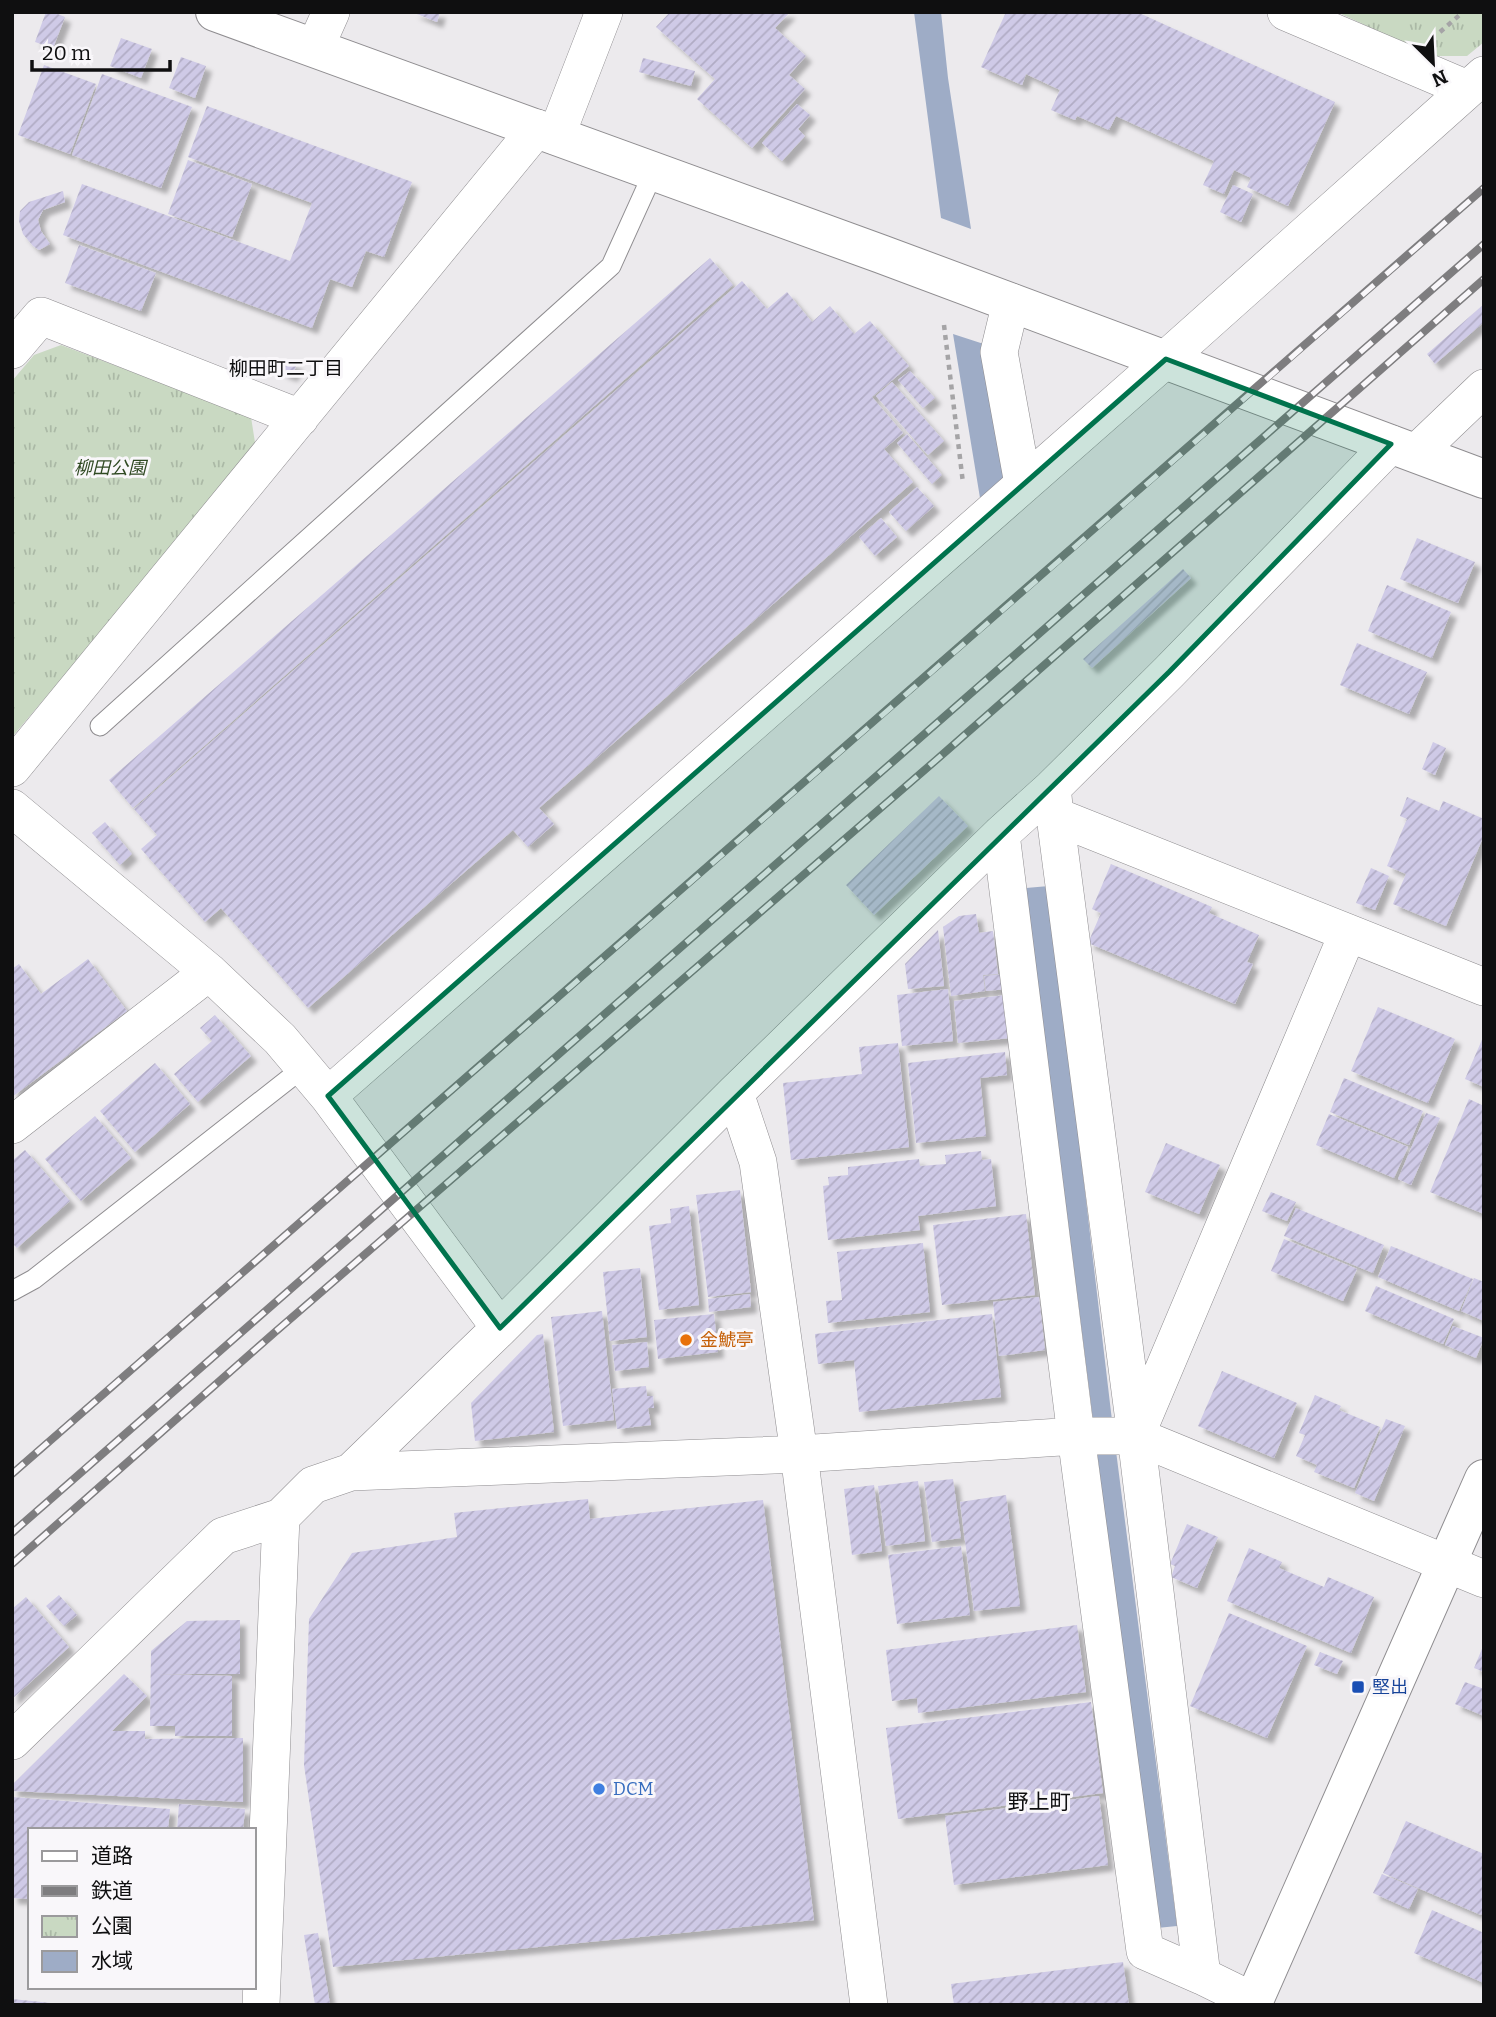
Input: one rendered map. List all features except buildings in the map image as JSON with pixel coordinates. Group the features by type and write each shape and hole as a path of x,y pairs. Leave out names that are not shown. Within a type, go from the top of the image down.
{"street":[{"path":"215,12 1166,359 1484,479"},
{"path":"315,48 331,12"},
{"path":"12,768 300,418 547,132 604,12"},
{"path":"328,1096 1166,359 1475,82 1286,12"},
{"path":"1011,302 999,352 1023,484"},
{"path":"12,350 41,316 300,418"},
{"path":"351,1472 1001,834 1054,802 1169,673 1403,449 1484,388"},
{"path":"1054,802 1348,933 1484,988"},
{"path":"1054,802 1144,1951 1202,1976 1252,2003 1484,1479"},
{"path":"12,808 209,972 280,1039 328,1096 500,1328"},
{"path":"1001,834 1202,1976"},
{"path":"1105,1436 1348,933"},
{"path":"12,1125 209,972"},
{"path":"735,1093 758,1162 799,1454 870,2005"},
{"path":"12,1741 223,1536 281,1517 313,1485 351,1472 799,1454 1105,1436 1484,1579"},
{"path":"261,2005 281,1517"}],"lane":[{"path":"100,726 611,266 654,171"},
{"path":"12,1291 34,1279 304,1067"}],"path":[{"path":"937,275 969,533"}],"highlighted area":[{"path":"1166,359 1391,444 1169,672 500,1328 328,1096"}],"green space":[{"path":"1337,12 1484,12 1484,42 1467,56 1431,56"},
{"name":"柳田公園","path":"61,345 251,417 256,449 12,737 12,381 34,355"}],"water":[{"path":"914,12 941,12 948,78 971,229 941,218"},
{"path":"953,334 993,347 1014,474 981,504"},
{"path":"1049,886 1111,1412 1177,1926 1157,1928 1026,888"}],"railway":[{"path":"12,1474 1484,188"},
{"path":"12,1533 1484,244"},
{"path":"12,1564 1484,279"}],"place":[{"name":"金鯱亭","path":"686,1340"},
{"name":"堅出","path":"1358,1687"},
{"name":"DCM","path":"599,1789"}],"district":[{"name":"柳田町二丁目","path":"286,368"},
{"name":"野上町","path":"1039,1802"}]}
